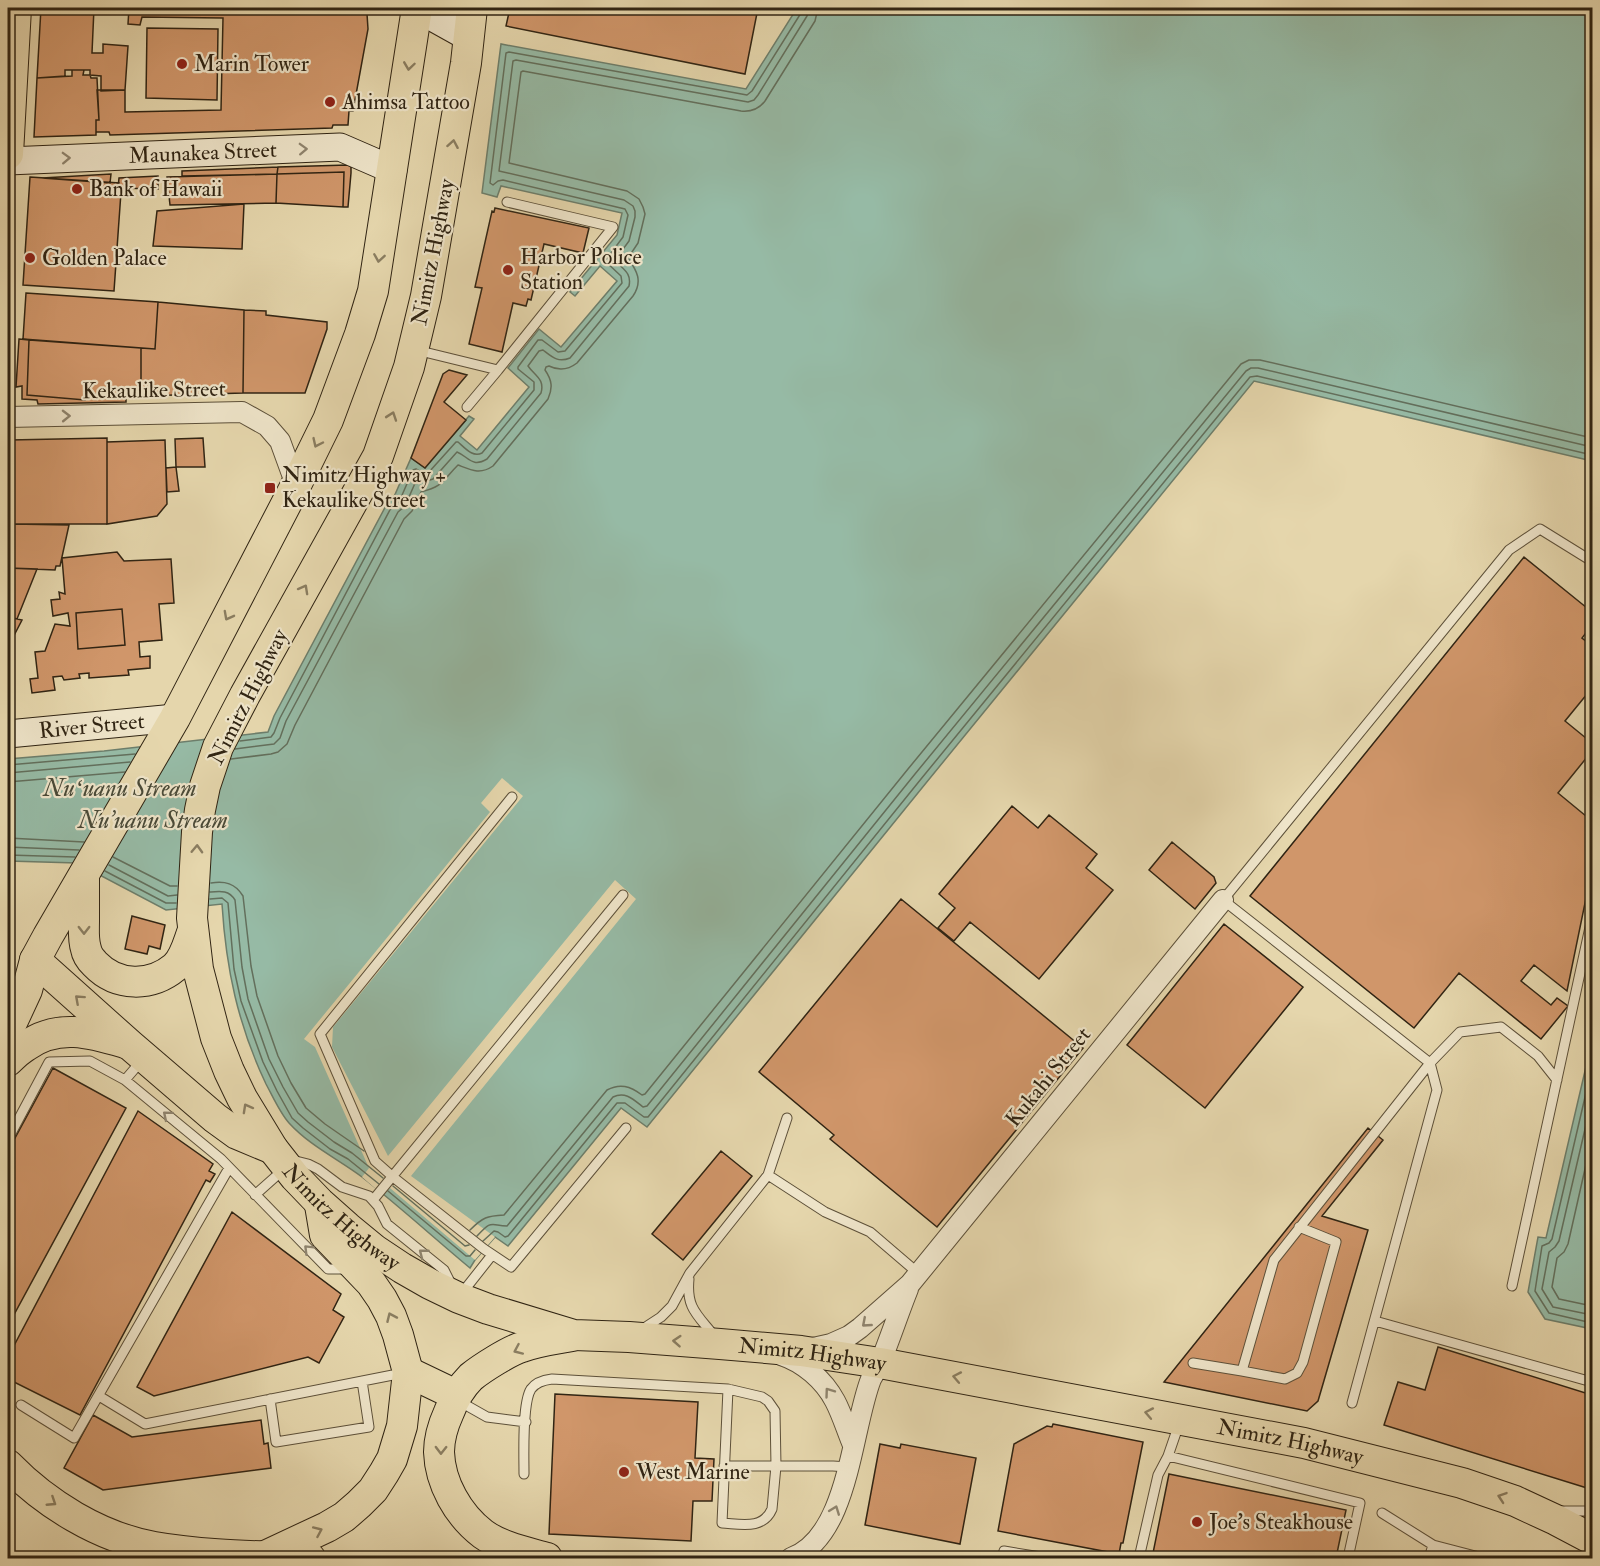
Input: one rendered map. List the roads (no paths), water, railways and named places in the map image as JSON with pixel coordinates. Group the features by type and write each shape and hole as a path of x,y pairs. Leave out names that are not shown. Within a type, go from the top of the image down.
{"main road":[{"path":"8,154 16,8"},
{"path":"8,996 35,960 171,723 328,420 373,291 417,8"},
{"name":"Nimitz Highway","path":"472,8 466,63 428,285 409,367 378,456 218,747 205,786 197,832 193,919 198,969 216,1038 242,1098 280,1158 320,1203 375,1250 402,1268 459,1298 574,1335 629,1337 801,1351 880,1363 1304,1443 1375,1460 1515,1501 1593,1539"},
{"path":"84,872 85,948 93,961 106,974 117,979 149,981 174,968 185,953 193,919"},
{"path":"8,1031 27,990 35,960"},
{"path":"35,960 138,1051 205,1128 237,1134 280,1158"},
{"path":"8,1061 38,1039 64,1032 91,1033 138,1051"},
{"path":"265,1556 327,1527 344,1517 359,1504 373,1490 384,1473 398,1443 402,1426 408,1372 391,1317 371,1283 325,1235 320,1203"},
{"path":"547,1558 509,1547 484,1535 462,1515 445,1485 439,1451 445,1420 456,1395 471,1378 490,1364 521,1347 574,1335"},
{"path":"408,1372 456,1395"},
{"path":"8,1464 22,1479 46,1498 96,1527 124,1539 153,1547 181,1550 310,1558"}],"street":[{"path":"417,8 468,37"},
{"name":"Maunakea Street","path":"8,160 339,147 393,170"},
{"name":"Kekaulike Street","path":"8,417 242,412 267,426 280,441 296,485"},
{"name":"River Street","path":"8,734 171,723"},
{"name":"Kukahi Street","path":"801,1351 831,1344 849,1336 915,1279 1223,900"},
{"name":"Kukahi Street","path":"791,1558 811,1546 831,1520 841,1493 871,1380 915,1279"},
{"path":"756,1348 794,1359 818,1378 835,1400 853,1445"}],"lane":[{"path":"467,407 613,227 507,202"},
{"path":"414,349 498,370"},
{"path":"1352,1403 1437,1090 1430,1064 1223,900 1509,550 1540,529 1590,560 1593,568"},
{"path":"512,797 320,1034 375,1161 492,1255 511,1267 626,1128"},
{"path":"373,1200 623,895"},
{"path":"1512,1286 1593,918"},
{"path":"1242,1371 1274,1260 1430,1064 1460,1032 1501,1027 1538,1056 1557,1080"},
{"path":"125,1080 138,1051"},
{"path":"8,1139 50,1062 90,1061 205,1128 229,1168 328,1269 358,1270"},
{"path":"629,1337 661,1317 672,1306 690,1273 768,1175 787,1118"},
{"path":"255,1195 280,1158 308,1164 318,1169 342,1187 364,1194 373,1200 387,1224 444,1270 459,1298 492,1255"},
{"path":"21,1405 74,1438 229,1168"},
{"path":"768,1175 825,1212 870,1232 915,1279"},
{"path":"1193,1363 1285,1379 1297,1374 1303,1362 1336,1242 1299,1227"},
{"path":"690,1273 688,1293 691,1307 720,1344"},
{"path":"1375,1321 1593,1382"},
{"path":"99,1396 144,1424 408,1372"},
{"path":"524,1474 527,1403 530,1390 546,1380 728,1389 762,1398 768,1401 775,1411 776,1466 772,1509 765,1520 755,1525 722,1523 728,1389"},
{"path":"270,1399 276,1442 369,1427 362,1382"},
{"path":"456,1395 464,1404 487,1417 526,1422"},
{"path":"1139,1558 1158,1475 1168,1456 1181,1419"},
{"path":"1168,1456 1360,1503 1348,1558"},
{"path":"724,1466 848,1467"},
{"path":"1538,1512 1593,1511"},
{"path":"1382,1513 1433,1545 1480,1558"},
{"path":"1429,1558 1433,1545"},
{"path":"1002,1558 1004,1551 1047,1558"}],"water":[{"path":"797,8 1592,8 1592,461 1254,381 647,1127 621,1108 508,1246 495,1237 470,1268 362,1177 306,1139 283,1115 256,1062 241,1018 230,974 222,904 166,910 77,863 8,861 8,759 104,751 268,732 274,716 389,500 393,499 411,458 425,468 469,416 474,419 460,436 477,450 529,387 508,368 539,329 561,347 617,281 600,266 575,296 570,292 617,235 622,213 501,186 497,197 482,193 501,44 746,89"},
{"path":"1592,1041 1592,1329 1545,1319 1528,1292 1538,1237 1546,1238"}],"place":[{"name":"Marin Tower","path":"182,64"},
{"name":"Ahimsa Tattoo","path":"330,102"},
{"name":"Bank of Hawaii","path":"77,189"},
{"name":"Golden Palace","path":"30,258"},
{"name":"Harbor Police Station","path":"508,270"},
{"name":"Nimitz Highway + Kekaulike Street","path":"270,488"},
{"name":"West Marine","path":"624,1472"},
{"name":"Joe’s Steakhouse","path":"1197,1522"}],"water label":[{"name":"Nuʻuanu Stream","path":"120,788"},
{"name":"Nu'uanu Stream","path":"153,820"}]}
